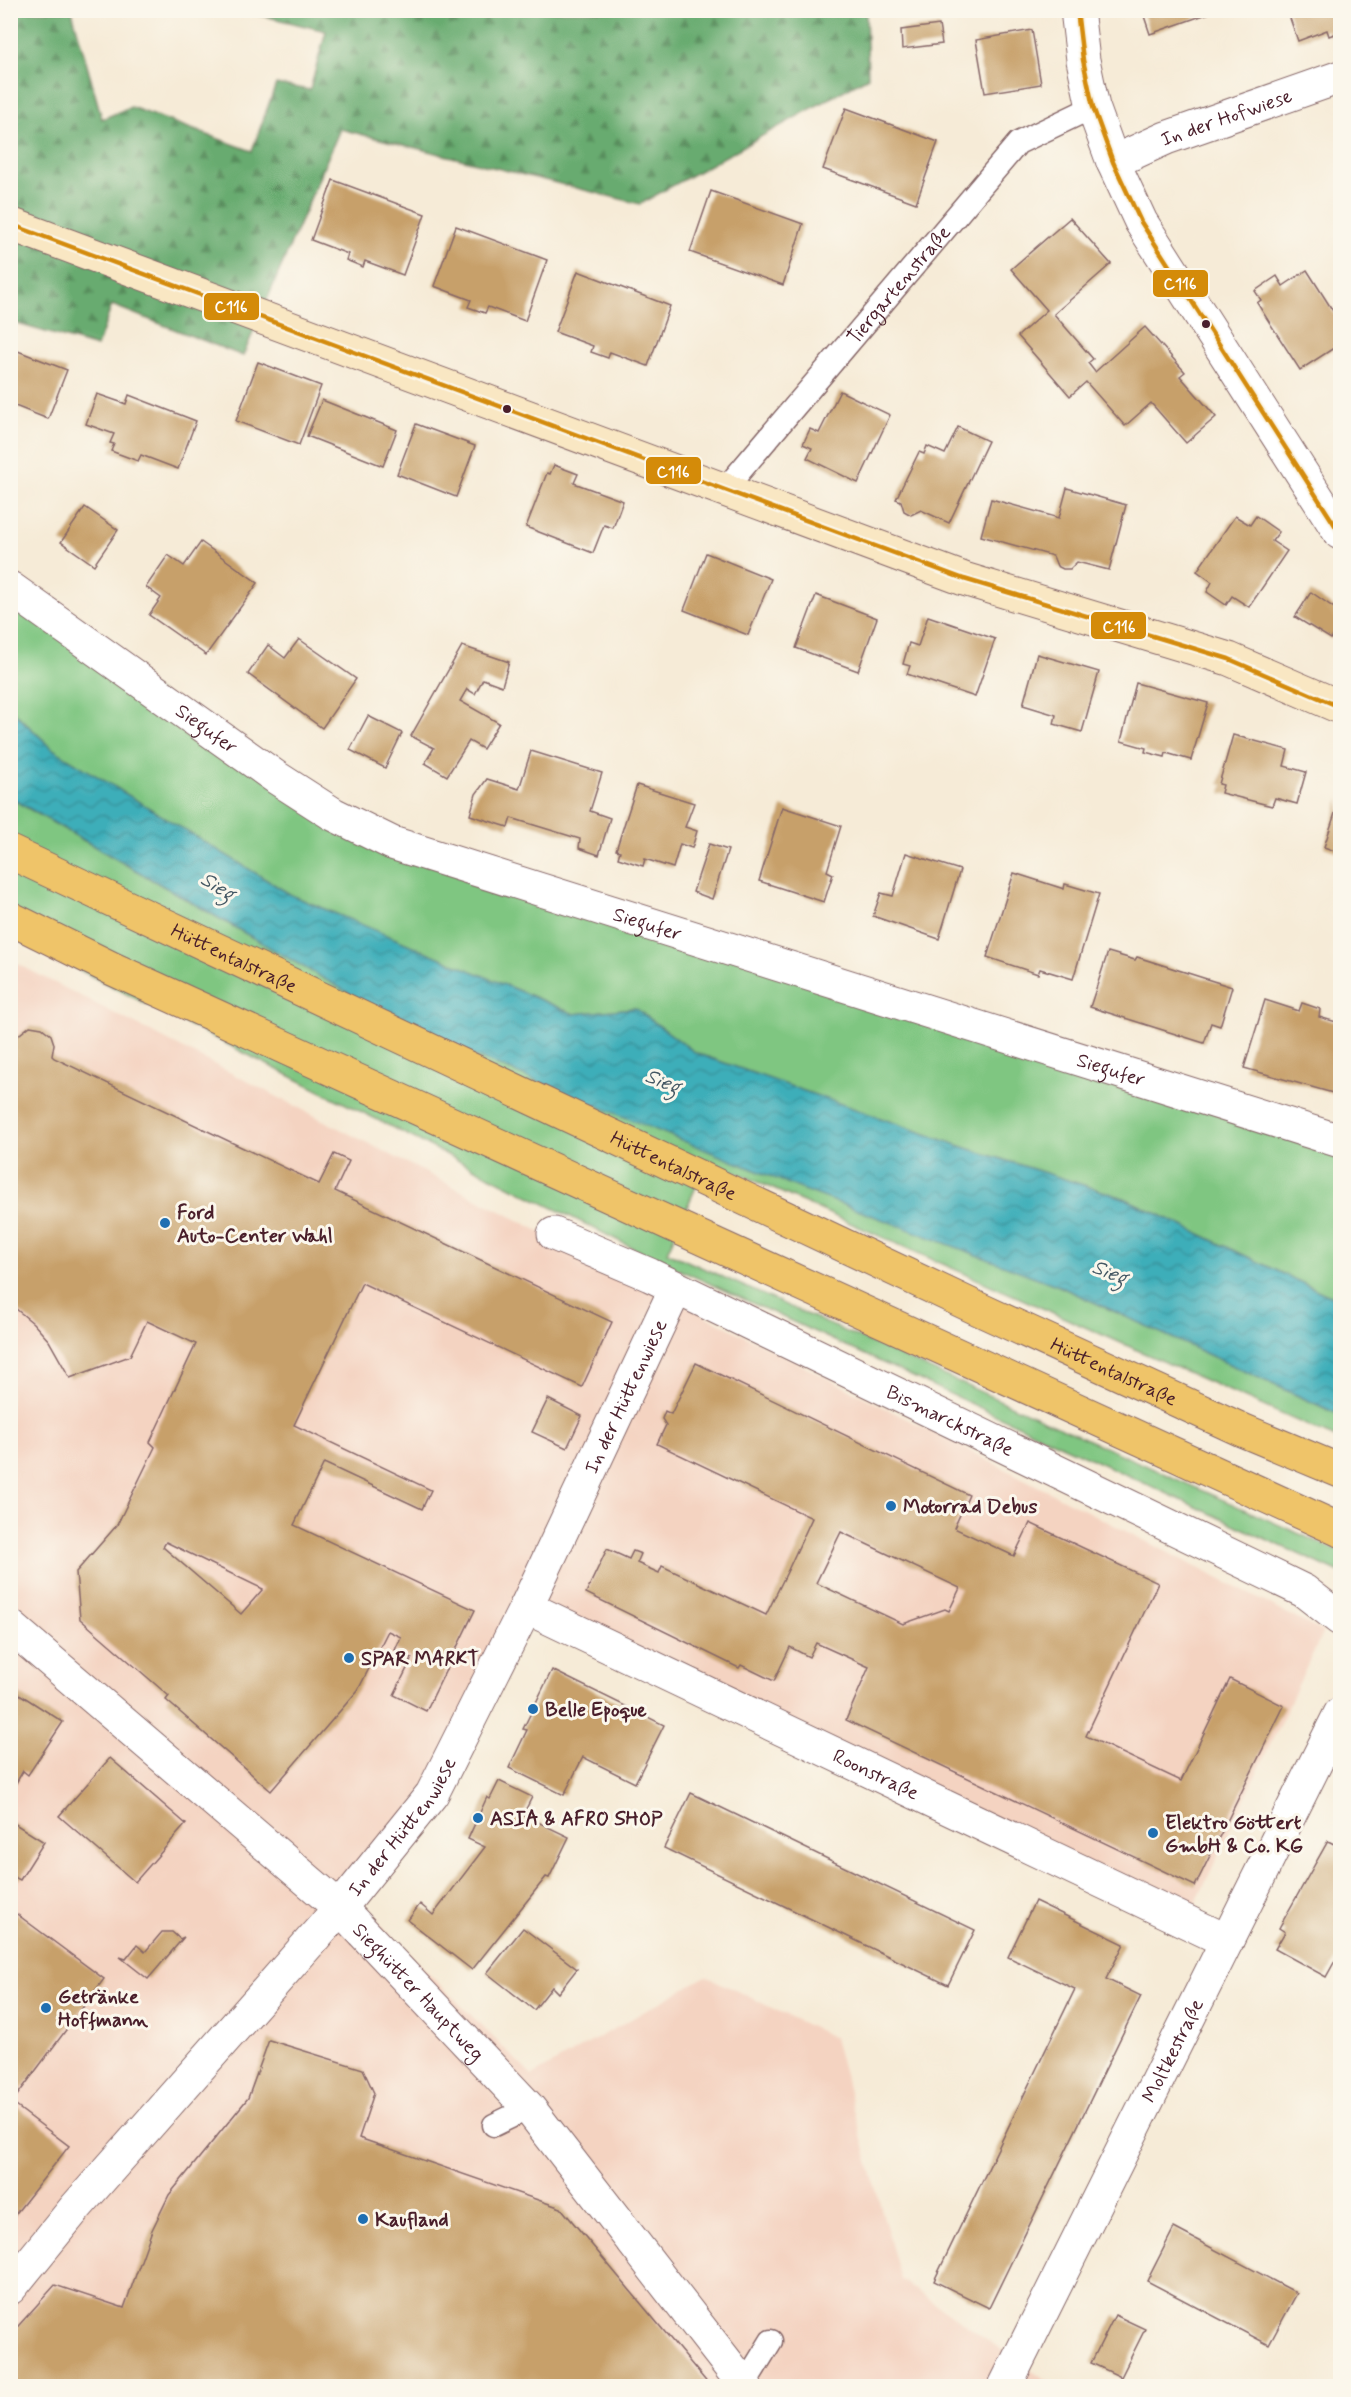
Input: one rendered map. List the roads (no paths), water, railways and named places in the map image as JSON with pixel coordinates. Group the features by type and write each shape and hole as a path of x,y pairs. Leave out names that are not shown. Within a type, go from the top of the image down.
{"highway":[{"name":"Hüttentalstraße","path":"10,852 983,1311 1242,1430 1341,1471"},
{"path":"10,918 112,969 1341,1530"}],"street":[{"path":"1077,10 1083,60 1093,108 1113,162 1141,222 1339,529"},
{"name":"In der Hofwiese","path":"1113,162 1166,138 1341,77"},
{"path":"10,224 964,579 1229,659 1341,707"},
{"name":"Siegufer","path":"10,588 277,778 333,814 392,843 1341,1141"},
{"name":"Bismarckstraße","path":"554,1234 676,1288 1304,1591 1341,1619"},
{"name":"In der Hüttenwiese","path":"10,2288 76,2208 340,1908 432,1794 526,1607 676,1288"},
{"name":"Roonstraße","path":"526,1607 1227,1941"},
{"name":"Sieghütter Hauptweg","path":"13,1633 340,1908 529,2108 745,2386"},
{"name":"Moltkestraße","path":"1005,2386 1341,1714"}],"lane":[{"name":"Tiergartenstraße","path":"725,489 1018,143 1093,108"},
{"path":"494,2125 529,2108"},
{"path":"745,2386 771,2341"}],"water":[{"name":"Sieg","path":"10,709 54,750 291,895 574,1014 635,1008 696,1053 957,1145 1124,1198 1340,1301 1340,1415 1059,1286 799,1188 418,1033 11,798"}],"place":[{"name":"Ford Auto-Center Wahl","path":"165,1223"},
{"name":"Motorrad Debus","path":"891,1506"},
{"name":"SPAR MARKT","path":"349,1658"},
{"name":"Belle Epoque","path":"533,1709"},
{"name":"ASIA & AFRO SHOP","path":"478,1818"},
{"name":"Elektro Göttert GmbH & Co. KG","path":"1153,1833"},
{"name":"Getränke Hoffmann","path":"46,2008"},
{"name":"Kaufland","path":"363,2219"}]}
